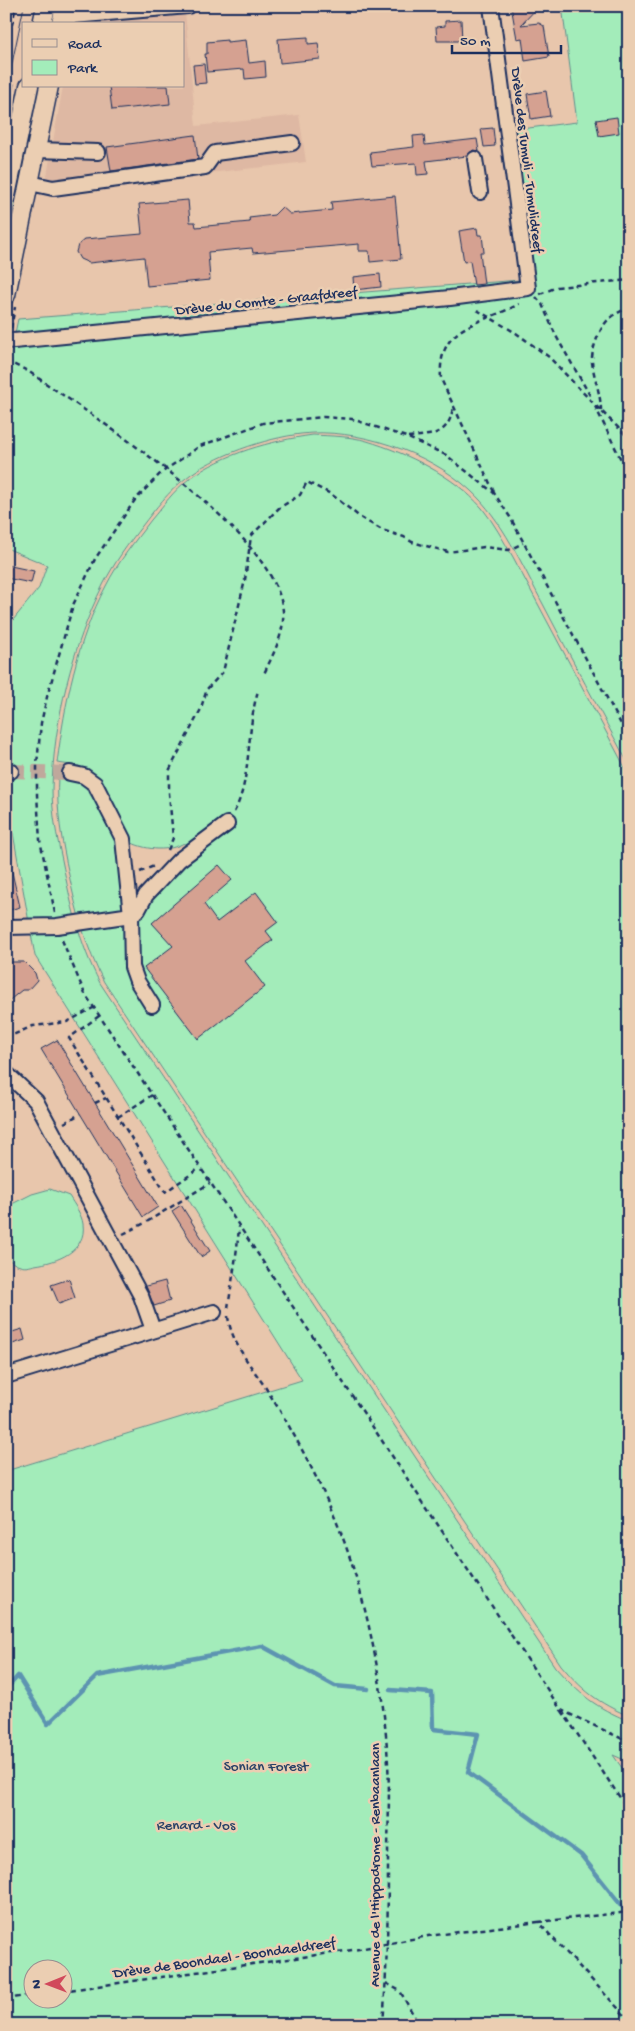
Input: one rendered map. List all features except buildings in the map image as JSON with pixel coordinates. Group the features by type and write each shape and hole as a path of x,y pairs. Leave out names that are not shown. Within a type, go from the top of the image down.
{"main road":[{"path":"42,22 46,6"},
{"path":"6,196 29,88"},
{"path":"6,296 49,88"}],"street":[{"path":"63,16 188,6"},
{"name":"Drève des Tumuli - Tumulidreef","path":"491,6 533,295"},
{"path":"30,183 53,188 205,167 215,153 292,144"},
{"path":"37,150 98,152"},
{"path":"475,159 480,192"},
{"name":"Drève du Comte - Graafdreef","path":"6,340 14,341 450,298 533,295"},
{"path":"70,773 84,776 95,784 123,839 131,915 132,967 137,982 152,1005"},
{"path":"6,927 57,926 131,915 138,910 146,895 179,860 227,824"},
{"path":"6,1072 36,1101 141,1296 153,1330"},
{"path":"6,1376 214,1312"}],"path":[{"path":"6,16 15,8"},
{"path":"6,51 15,8"},
{"path":"533,295 557,287 629,280"},
{"path":"450,298 489,316 549,357 629,438"},
{"path":"521,302 457,333 448,342 442,354 441,379 494,493 524,542 629,739"},
{"path":"542,304 556,336 594,404 629,476"},
{"path":"601,411 601,397 592,359 599,334 608,320 629,307"},
{"path":"6,361 28,371 194,491 249,546 270,574 282,602 284,614 280,637 263,676"},
{"path":"406,438 432,435 447,427 452,417 453,406"},
{"path":"494,493 446,455 352,418 323,417 263,422 200,446 165,469 135,500 95,559 73,605 46,697 41,723 37,764 40,840 57,926 85,994 629,1811"},
{"path":"167,854 173,838 169,771 200,712 207,689 223,672 244,580 249,546 255,531 279,508 300,495 307,482 331,494 361,518 382,530 404,537 412,542 448,552 484,547 509,550 524,542"},
{"path":"227,824 236,809 245,779 250,724 258,691"},
{"path":"128,878 154,866"},
{"path":"6,1038 33,1026 67,1022 94,1008"},
{"path":"99,1016 69,1038 165,1192 200,1168"},
{"path":"118,1117 152,1095"},
{"path":"95,1103 106,1098"},
{"path":"52,1130 80,1114"},
{"path":"111,1240 145,1223 210,1183"},
{"name":"Avenue de l'Hippodrome - Renbaanlaan","path":"239,1227 234,1260 234,1280 228,1311 228,1320 232,1334 272,1398 310,1465 331,1510 351,1563 376,1660 388,1765 387,1944 383,2025"},
{"path":"561,1710 629,1742"},
{"name":"Drève de Boondael - Boondaeldreef","path":"72,1990 359,1949 428,1936 629,1912"},
{"path":"538,1922 629,2020"},
{"path":"386,1983 400,1991 419,2025"},
{"path":"6,1999 22,1997"}],"shaded area":[{"path":"78,6 129,6 185,12 196,126 299,115 306,162 44,192 63,88 185,88 185,22 74,22"}],"green space":[{"name":"Sonian Forest","path":"562,6 627,6 629,19 629,765 511,544 482,502 453,476 434,464 390,445 344,434 301,434 272,439 240,449 197,470 180,483 162,501 121,554 92,608 74,658 56,738 52,798 57,834 72,908 86,953 100,983 555,1667 572,1685 597,1705 629,1721 629,1762 613,1755 629,1778 629,2025 6,2025 6,1471 302,1380 35,956 13,833 6,831 6,625 9,625 39,588 47,565 6,548 6,376 18,319 520,280 504,131 577,122"},
{"path":"35,88 40,88 6,255 6,226"},
{"path":"313,435 360,439 398,452 444,476 471,496 482,508 513,557 629,775 629,1716 591,1695 561,1665 104,982 87,943 75,903 60,826 58,776 71,777 84,785 116,840 125,902 123,909 130,908 186,850 184,843 172,848 158,849 132,843 86,771 79,766 57,763 68,695 80,650 87,628 106,586 121,560 151,520 189,479 233,455 264,445"},
{"path":"50,1189 69,1196 78,1210 83,1224 83,1233 80,1241 69,1254 61,1258 26,1267 16,1265 6,1258 6,1207 32,1194"}],"waterway":[{"path":"6,1689 18,1676 48,1724 97,1676 262,1646 335,1686 368,1689"},
{"path":"390,1690 432,1693 433,1729 478,1734 468,1772 581,1855 625,1910"}],"tunnel":[{"path":"11,771 70,773"}],"tram line":[{"path":"6,92 24,6"},
{"path":"6,123 14,84"}],"park label":[{"name":"Renard - Vos","path":"196,1824"}]}
